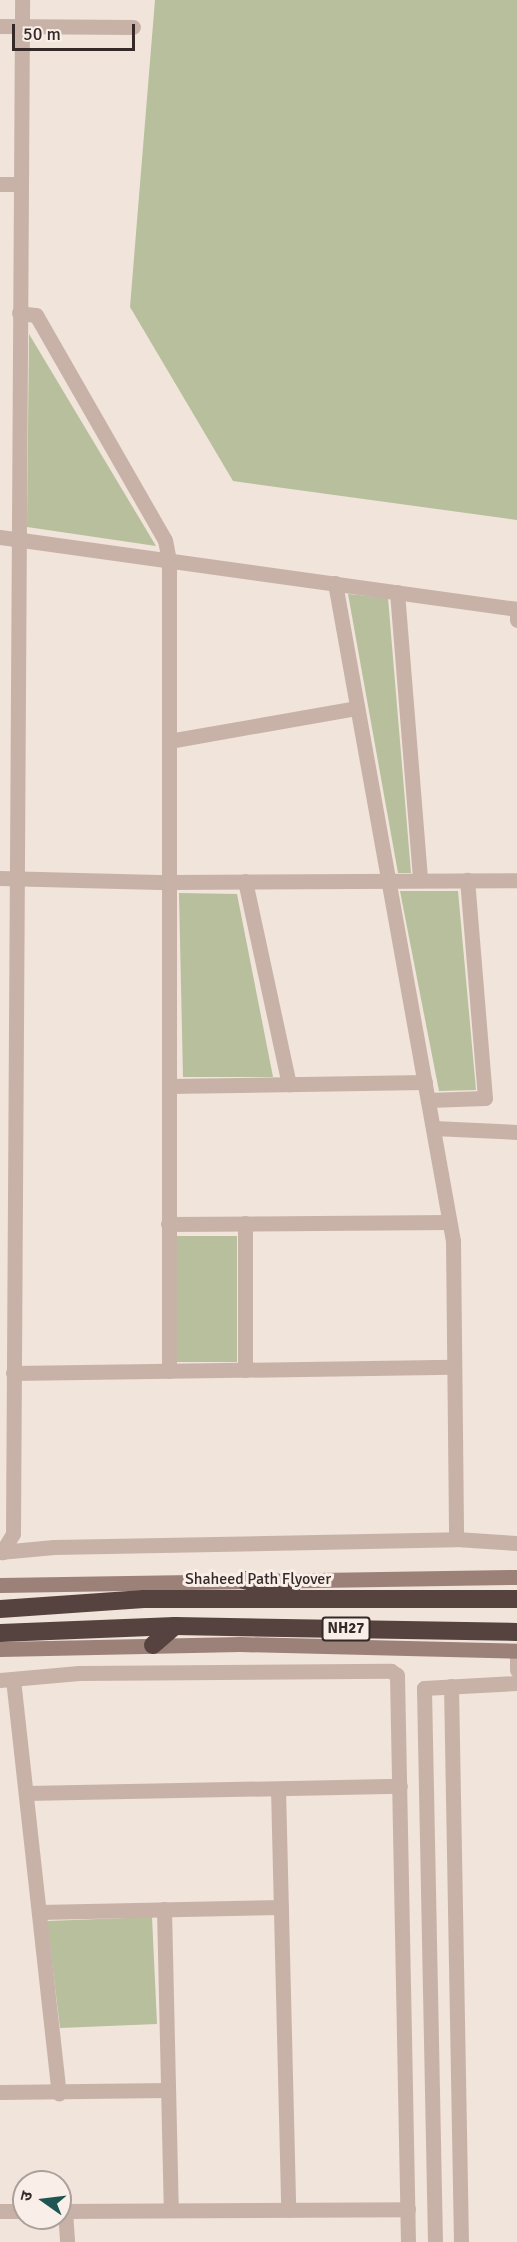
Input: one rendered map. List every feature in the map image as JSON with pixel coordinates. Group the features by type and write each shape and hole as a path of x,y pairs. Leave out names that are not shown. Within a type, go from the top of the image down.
{"highway":[{"path":"244,1580 316,1599"},
{"name":"Shaheed Path Flyover","path":"0,1609 144,1599 517,1599"},
{"path":"153,1645 175,1626"},
{"name":"NH27","path":"0,1634 175,1626 517,1632"}],"street":[{"path":"1,1551 13,1534 13,1373 7,1121 7,878 17,540 22,0"},
{"path":"0,26 133,27"},
{"path":"0,184 20,184"},
{"path":"19,313 36,315 165,540 169,560 169,1371"},
{"path":"0,537 517,609 517,620"},
{"path":"335,583 449,1222 456,1539"},
{"path":"397,592 420,880"},
{"path":"169,741 357,708"},
{"path":"7,878 169,882 517,880"},
{"path":"428,1100 485,1098 467,880"},
{"path":"245,881 289,1084"},
{"path":"168,1086 425,1082"},
{"path":"433,1128 517,1132"},
{"path":"168,1224 449,1222"},
{"path":"245,1223 245,1370"},
{"path":"13,1373 454,1367"},
{"path":"1,1551 54,1547 456,1539 517,1543"},
{"name":"Shaheed Path Flyover","path":"0,1585 517,1578"},
{"path":"0,1649 153,1645 517,1651 517,1670"},
{"path":"59,2093 26,1793 7,1680 79,1673 391,1671 398,1678 408,2242"},
{"path":"435,2242 424,1688 517,1683"},
{"path":"451,1686 461,2242"},
{"path":"26,1793 400,1786"},
{"path":"278,1789 288,2210"},
{"path":"39,1912 281,1907"},
{"path":"164,1909 171,2210"},
{"path":"0,2092 168,2090"},
{"path":"72,2211 408,2209"}],"green space":[{"path":"155,0 517,0 517,520 233,481 130,307"},
{"path":"29,334 156,546 27,527"},
{"path":"348,594 388,598 411,873 398,873"},
{"path":"400,891 458,891 476,1090 439,1091"},
{"path":"179,893 237,894 273,1077 183,1077"},
{"path":"177,1236 237,1236 237,1362 177,1362"},
{"path":"152,1917 157,2024 60,2028 47,1921"}]}
